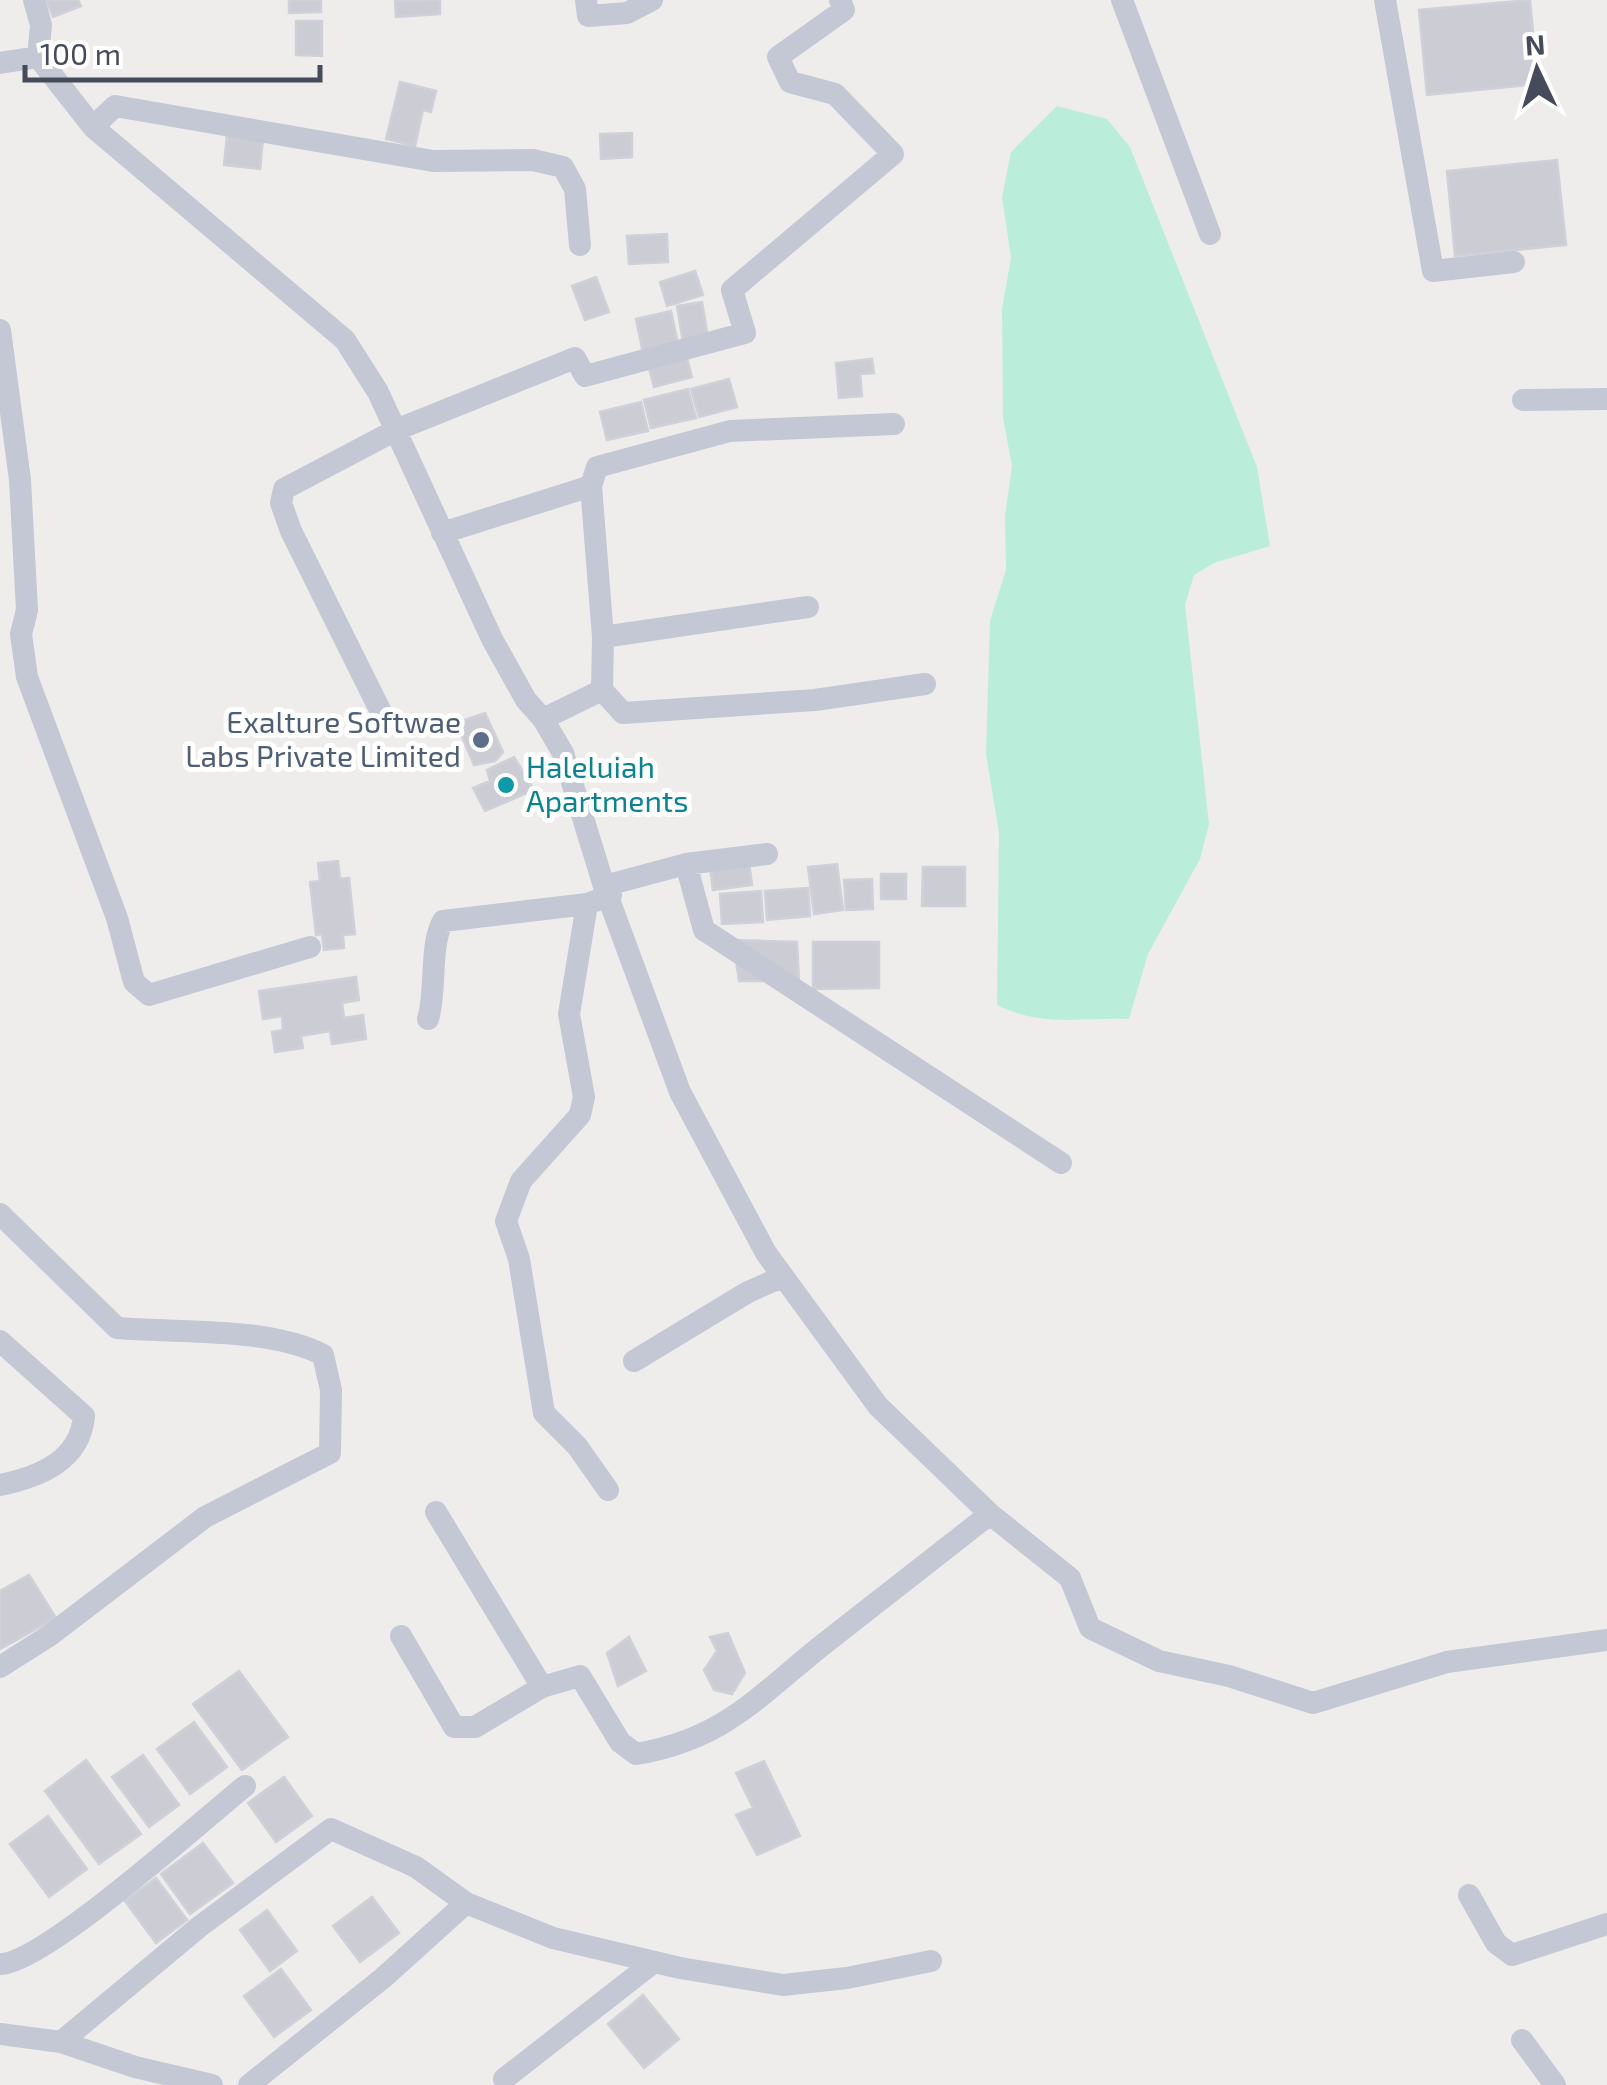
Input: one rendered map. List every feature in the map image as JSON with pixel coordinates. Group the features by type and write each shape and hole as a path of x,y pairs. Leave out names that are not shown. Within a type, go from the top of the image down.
{"street":[{"path":"34,0 41,26 38,56 93,127 345,340 396,430 500,654 526,700 544,719 563,752 680,1092 782,1277 878,1406 990,1514 1070,1578 1090,1628 1160,1660 1313,1703 1447,1662 1607,1640"},
{"path":"586,0 588,16 626,13 652,0"},
{"path":"386,722 280,503 284,489 396,430 575,358 585,376 745,334 732,290 892,154 835,94 790,82 778,57 844,10 840,0"},
{"path":"1122,0 1210,234"},
{"path":"1385,0 1434,270 1514,262"},
{"path":"0,62 38,56"},
{"path":"93,127 115,106 433,160 533,160 563,167 575,190 580,244"},
{"path":"0,330 20,480 27,610 11,634 117,918 134,982 149,995 310,947"},
{"path":"1522,400 1607,399"},
{"path":"894,424 730,431 597,467 592,486 602,690 623,712 815,700 925,684"},
{"path":"442,533 592,486"},
{"path":"602,637 808,607"},
{"path":"544,719 602,690"},
{"path":"428,1019 436,988 437,932 443,921 587,904 608,890 686,864 767,854"},
{"path":"686,864 704,930 1061,1163"},
{"path":"587,904 570,1014 584,1096 580,1116 521,1181 506,1221 520,1259 544,1413 577,1446 608,1490"},
{"path":"0,1214 116,1328 266,1339 304,1345 323,1355 332,1424 330,1453 205,1517 48,1636 0,1667"},
{"path":"634,1361 748,1292 782,1277"},
{"path":"0,1340 84,1416 82,1436 64,1459 32,1479 0,1485"},
{"path":"436,1512 542,1687"},
{"path":"401,1636 454,1727 475,1727 542,1687 580,1676 620,1742 636,1754 678,1747 742,1715 804,1660 990,1514"},
{"path":"0,1964 37,1950 78,1921 244,1786"},
{"path":"61,2042 199,1927 330,1829 416,1867 466,1903 553,1938 654,1962 784,1985 847,1978 931,1961"},
{"path":"1469,1895 1496,1944 1512,1956 1605,1928"},
{"path":"249,2085 383,1978 466,1903"},
{"path":"504,2079 654,1962"},
{"path":"0,2034 61,2042 135,2067 212,2085"},
{"path":"1522,2040 1555,2085"}],"green space":[{"path":"1057,106 1107,119 1130,147 1257,467 1270,546 1214,563 1194,575 1185,605 1209,824 1200,859 1148,954 1129,1019 1046,1019 997,1005 999,833 986,754 990,621 1006,570 1005,516 1012,466 1003,418 1002,309 1011,258 1002,197 1011,152"}],"building":[{"path":"46,0 78,0 81,6 53,17"},
{"path":"289,0 321,0 321,12 289,13"},
{"path":"440,0 440,14 396,17 395,1"},
{"path":"1530,0 1538,84 1427,95 1419,10"},
{"path":"296,21 322,21 322,56 296,55"},
{"path":"400,82 436,91 431,112 423,110 415,146 386,139"},
{"path":"632,133 632,157 601,159 600,134"},
{"path":"227,135 263,139 260,169 224,165"},
{"path":"1557,160 1566,245 1455,256 1447,171"},
{"path":"667,234 668,262 629,264 627,236"},
{"path":"695,271 703,295 667,306 660,282"},
{"path":"596,277 609,312 585,320 572,286"},
{"path":"702,302 708,338 683,342 677,306"},
{"path":"671,311 678,344 643,353 636,319"},
{"path":"685,351 692,377 654,387 647,361"},
{"path":"872,359 874,373 860,374 862,396 839,398 836,363"},
{"path":"729,379 737,407 699,417 691,389"},
{"path":"688,389 696,418 651,428 644,400"},
{"path":"641,402 648,431 607,440 600,412"},
{"name":"Exalture Softwae Labs Private Limited","path":"485,713 503,752 495,761 474,765 456,723"},
{"name":"Haleluiah Apartments","path":"514,757 534,790 485,811 473,788 490,781 487,770"},
{"path":"338,861 340,879 349,878 355,934 343,935 344,948 324,950 322,934 316,935 310,882 320,881 318,863"},
{"path":"749,862 752,885 713,890 710,867"},
{"path":"837,864 843,910 814,914 808,867"},
{"path":"923,867 965,867 965,906 922,906"},
{"path":"881,874 906,874 906,899 881,899"},
{"path":"872,879 873,909 846,910 844,880"},
{"path":"808,888 810,916 767,920 765,891"},
{"path":"761,891 763,922 722,924 720,894"},
{"path":"733,940 797,942 799,981 739,981"},
{"path":"813,942 879,942 879,988 813,989"},
{"path":"356,977 359,1000 342,1003 344,1018 363,1015 366,1039 332,1044 330,1031 301,1036 303,1048 275,1052 272,1032 283,1030 282,1016 263,1019 259,991"},
{"path":"29,1575 56,1618 0,1649 0,1591"},
{"path":"728,1633 745,1673 732,1694 714,1690 704,1670 717,1651 710,1637"},
{"path":"629,1637 646,1671 618,1686 607,1653"},
{"path":"239,1671 288,1737 242,1770 193,1704"},
{"path":"194,1722 227,1767 190,1794 157,1749"},
{"path":"143,1755 179,1805 149,1827 112,1777"},
{"path":"86,1760 141,1834 99,1864 45,1791"},
{"path":"764,1761 800,1836 757,1855 736,1815 753,1808 736,1773"},
{"path":"284,1777 312,1816 276,1842 248,1803"},
{"path":"48,1816 87,1869 49,1897 10,1844"},
{"path":"203,1843 233,1883 190,1914 161,1874"},
{"path":"156,1878 187,1920 156,1943 125,1901"},
{"path":"372,1897 399,1933 360,1962 333,1926"},
{"path":"267,1910 297,1951 270,1971 240,1930"},
{"path":"281,1969 311,2010 274,2037 244,1996"},
{"path":"643,1995 679,2039 644,2068 608,2024"}],"place":[{"name":"Exalture Softwae Labs Private Limited","path":"481,740"},
{"name":"Haleluiah Apartments","path":"506,785"}]}
